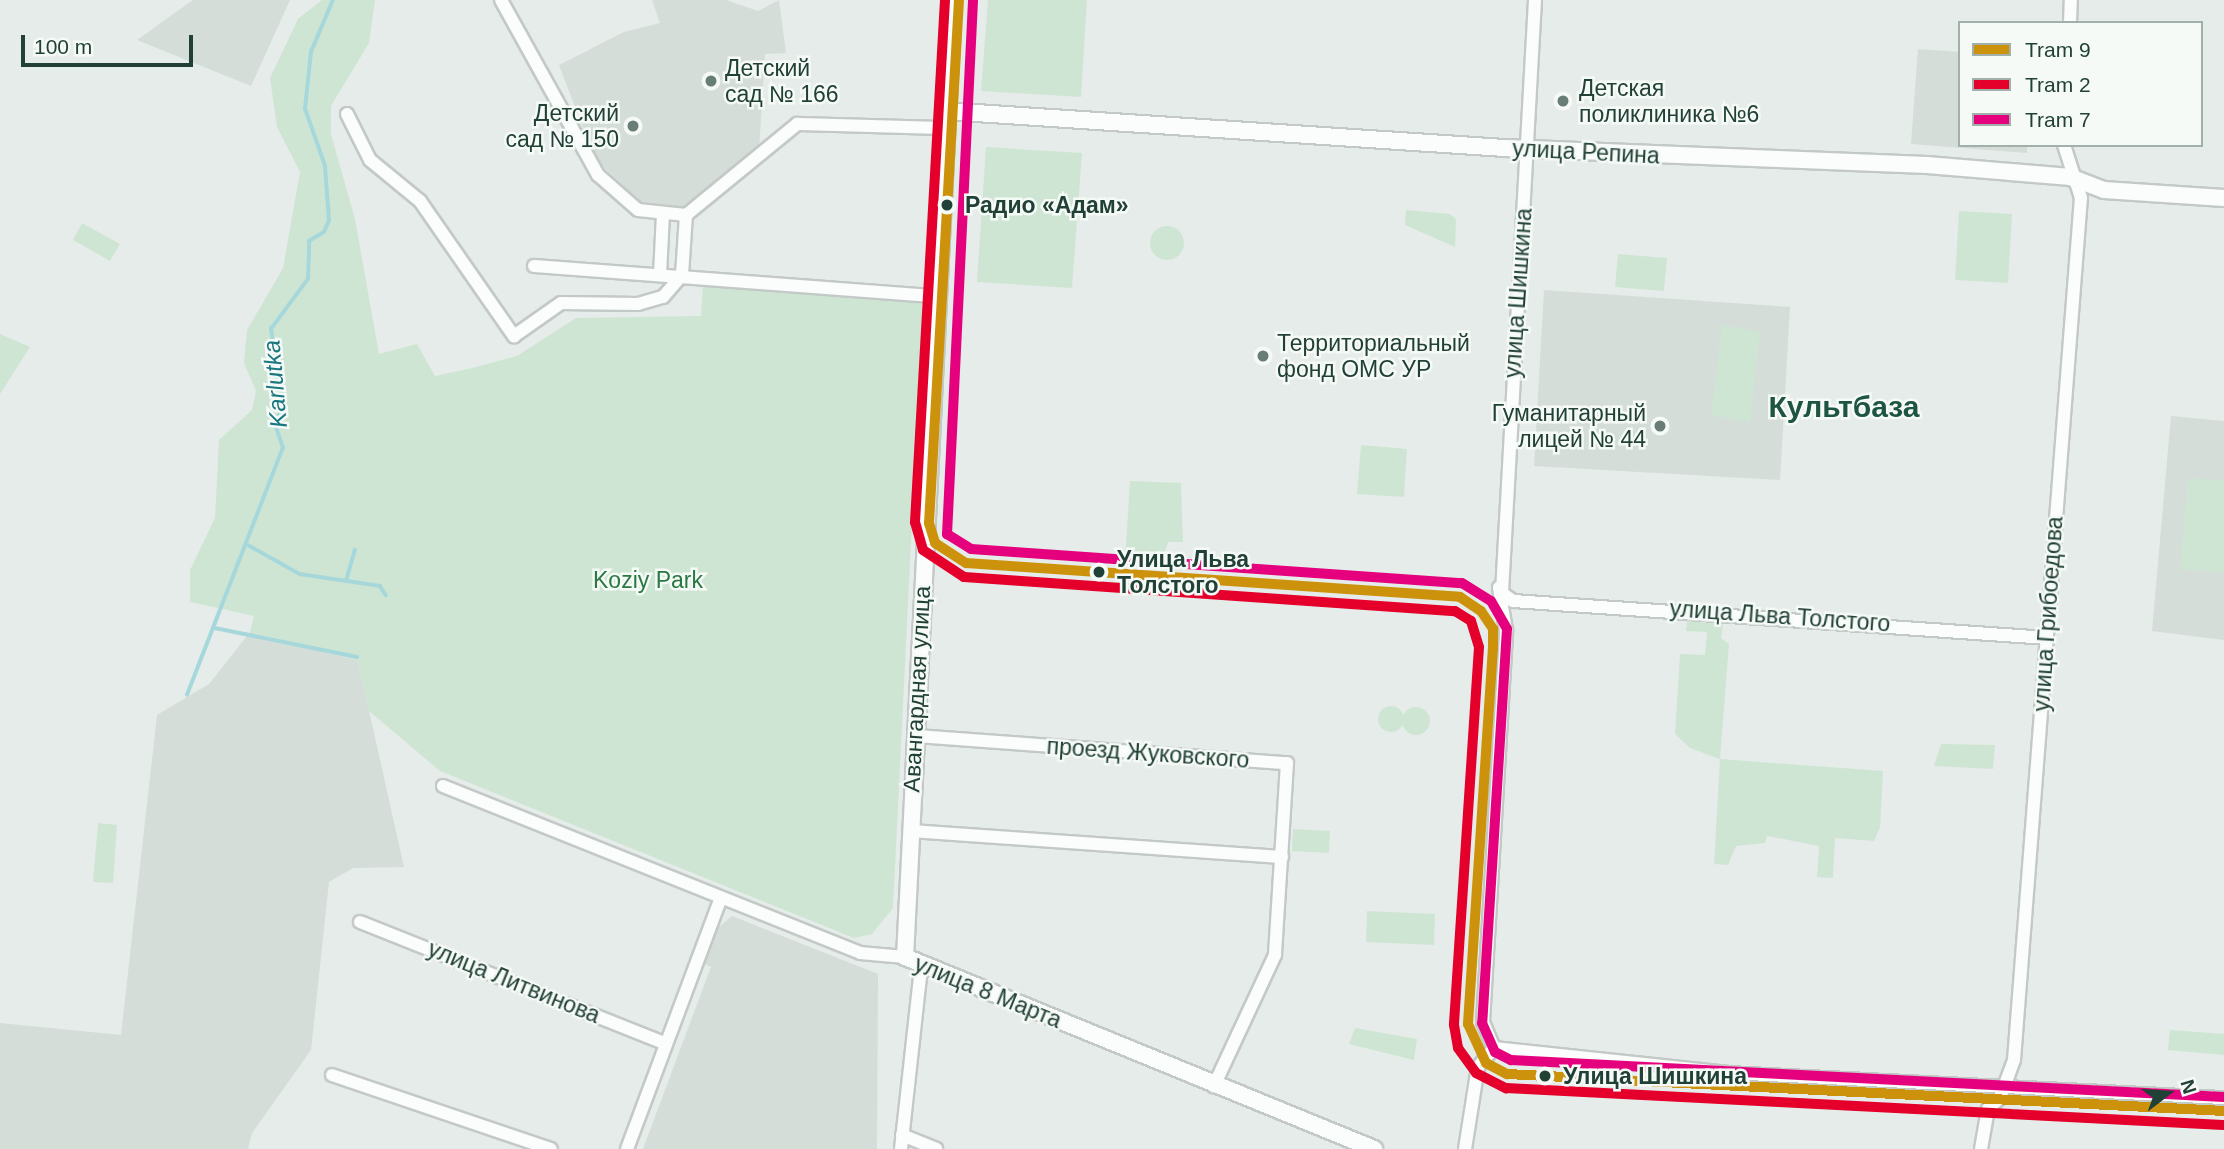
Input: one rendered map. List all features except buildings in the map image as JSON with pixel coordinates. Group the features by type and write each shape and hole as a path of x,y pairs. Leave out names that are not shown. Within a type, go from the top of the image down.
{"street":[{"path":"501,0 584,158 638,210 686,215 797,124 944,128"},
{"name":"Авангардная улица","path":"905,957 944,128 953,0"},
{"name":"улица Шишкина","path":"1494,1048 1483,1022 1506,630 1499,586 1535,0"},
{"path":"2070,21 2071,0"},
{"name":"улица Репина","path":"946,111 1526,148 2070,177 2104,190 2224,198"},
{"path":"347,114 370,160 420,201 508,330 522,335 561,303 638,304 663,298 682,275 686,215"},
{"name":"улица Грибоедова","path":"1981,1149 1988,1109 2014,1060 2081,198 2070,177 2064,147"},
{"path":"660,275 663,213"},
{"path":"534,265 936,296"},
{"name":"улица Льва Толстого","path":"1499,586 1513,601 2047,638"},
{"name":"проезд Жуковского","path":"916,736 1287,762 1275,955 1214,1086"},
{"name":"улица 8 Марта","path":"443,786 720,900 860,953 905,957 921,968 1374,1149"},
{"path":"910,831 1282,857"},
{"path":"627,1149 720,900"},
{"name":"улица Литвинова","path":"360,922 666,1044"},
{"path":"921,968 902,1142 936,1149"},
{"path":"1465,1149 1478,1067 1494,1048 1729,1073 2003,1084 2224,1098"},
{"path":"332,1075 551,1149"}],"shaded area":[{"path":"193,0 290,0 251,86 137,40"},
{"path":"652,0 726,0 758,11 779,0 786,53 765,54 759,150 683,208 641,202 595,159 559,65 624,32 660,23"},
{"path":"1918,49 1958,52 1958,147 2027,147 2027,153 1911,144"},
{"name":"Гуманитарный лицей № 44","path":"1544,290 1790,307 1780,480 1534,466"},
{"path":"2171,416 2224,421 2224,640 2152,631"},
{"path":"250,632 358,661 404,867 353,868 329,882 311,1050 252,1133 248,1149 0,1149 0,1023 121,1035 157,715 209,684"},
{"path":"732,916 878,974 877,1149 643,1149 711,967 703,963 718,928"}],"green space":[{"name":"Koziy Park","path":"322,0 375,0 369,43 331,106 331,134 355,219 379,354 417,344 435,376 517,356 576,318 701,316 703,284 923,300 893,908 872,934 854,938 440,771 369,711 358,661 250,632 254,616 190,602 190,570 215,518 219,440 252,410 256,391 244,363 247,330 283,268 300,172 277,127 270,78 298,19"},
{"path":"988,0 1087,0 1081,97 981,91"},
{"path":"986,147 1082,153 1072,288 977,282"},
{"path":"1406,210 1450,214 1456,219 1455,247 1405,225"},
{"path":"1959,211 2012,214 2008,283 1955,280"},
{"path":"82,223 120,244 110,261 73,240"},
{"path":"1167,226 1179,231 1184,243 1179,255 1167,260 1155,255 1150,243 1155,231"},
{"path":"1618,254 1667,258 1664,291 1615,287"},
{"path":"1722,325 1760,332 1750,422 1711,415"},
{"path":"0,334 30,347 0,394"},
{"path":"1361,445 1407,449 1404,497 1357,494"},
{"path":"2188,478 2224,481 2224,573 2180,569"},
{"path":"1130,481 1181,483 1183,542 1168,542 1162,563 1125,561"},
{"path":"1687,621 1723,624 1721,638 1729,644 1720,759 1690,748 1675,734 1680,654 1705,655 1707,632 1686,631"},
{"path":"1391,706 1400,710 1404,719 1400,728 1391,732 1382,728 1378,719 1382,710"},
{"path":"1416,707 1426,711 1430,721 1426,731 1416,735 1406,731 1402,721 1406,711"},
{"path":"1941,744 1995,745 1993,769 1934,766"},
{"path":"1720,759 1883,771 1880,828 1874,841 1835,838 1833,878 1817,877 1819,846 1767,836 1765,843 1736,846 1728,865 1714,864"},
{"path":"98,823 117,825 113,883 93,882"},
{"path":"1293,829 1330,831 1329,853 1292,851"},
{"path":"1367,911 1435,914 1434,945 1366,942"},
{"path":"1355,1028 1417,1039 1414,1060 1349,1044"},
{"path":"2170,1030 2224,1034 2224,1055 2168,1050"}],"waterway":[{"name":"Karlutka","path":"187,695 283,448 275,425 282,407 271,329 308,279 309,241 324,232 329,221 325,166 305,109 311,52 333,0"},
{"path":"248,545 300,574 380,586 386,595"},
{"path":"346,581 355,550"},
{"path":"215,628 357,657"}],"tram line":[{"name":"2","path":"945,0 915,522 923,550 964,577 1455,611 1471,621 1479,647 1454,1025 1458,1048 1476,1073 1506,1088 2223,1125"},
{"name":"9","path":"959,0 929,523 935,543 966,563 1460,597 1481,611 1493,629 1493,647 1468,1024 1486,1063 1507,1074 2224,1111"},
{"name":"7","path":"973,1 947,534 971,549 1462,583 1491,601 1507,629 1482,1023 1495,1052 1511,1060 2224,1097"}],"place":[{"name":"Детский сад № 166","path":"711,81"},
{"name":"Детская поликлиника №6","path":"1563,101"},
{"name":"Детский сад № 150","path":"633,126"},
{"name":"Радио «Адам»","path":"947,205"},
{"name":"Территориальный фонд ОМС УР","path":"1263,356"},
{"name":"Гуманитарный лицей № 44","path":"1660,426"},
{"name":"Улица Льва Толстого","path":"1099,572"},
{"name":"Улица Шишкина","path":"1545,1076"}],"district":[{"name":"Культбаза","path":"1844,407"}]}
